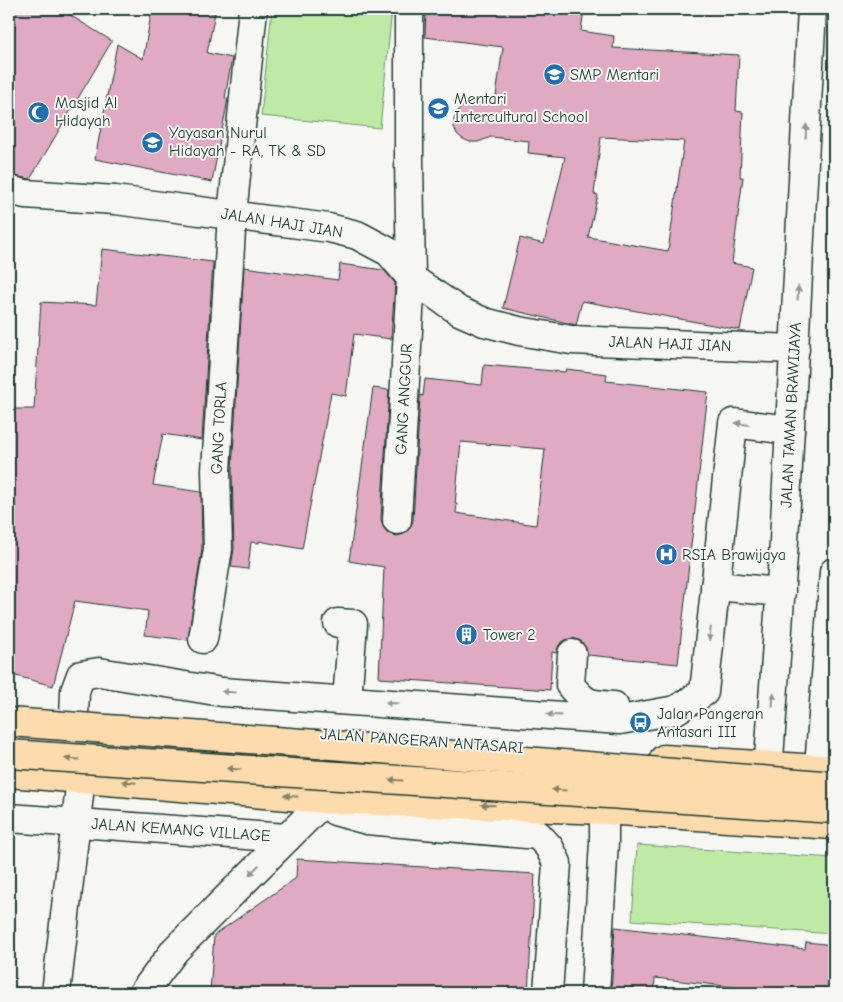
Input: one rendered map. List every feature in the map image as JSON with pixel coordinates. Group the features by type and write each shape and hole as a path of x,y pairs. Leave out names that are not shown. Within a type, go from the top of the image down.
{"main road":[{"name":"JALAN PANGERAN ANTASARI","path":"9,714 193,725 768,766 829,775"},
{"path":"9,722 331,745 829,775"},
{"path":"9,754 827,819"},
{"path":"9,773 326,799 604,810 764,820 827,819"}],"street":[{"name":"GANG TORLA","path":"203,639 218,549 216,470 232,215 253,9"},
{"name":"GANG ANGGUR","path":"397,520 411,278 409,15 411,9"},
{"name":"JALAN TAMAN BRAWIJAYA","path":"764,820 781,592 812,9"},
{"name":"JALAN HAJI JIAN","path":"9,190 25,194 115,200 232,215 328,228 357,235 389,252 411,278 459,310 484,322 519,331 571,340 795,348"},
{"path":"74,718 75,692 81,675 99,672 222,692 620,720 676,710 704,692 733,423 790,430"},
{"path":"827,819 834,572"},
{"path":"715,586 781,592"},
{"path":"338,623 353,624 347,700"},
{"path":"572,654 570,685 582,700 595,704 676,710"},
{"name":"JALAN KEMANG VILLAGE","path":"56,993 80,778"},
{"path":"143,993 174,950 326,799 335,811 367,820 538,835 549,847 557,863 548,993"},
{"path":"595,993 604,842 604,810"},
{"name":"JALAN KEMANG VILLAGE","path":"9,818 286,838"}],"green space":[{"path":"272,9 392,9 380,128 261,116"},
{"path":"637,845 834,858 834,934 632,920"}],"building":[{"name":"Masjid Al Hidayah","path":"9,9 60,9 112,41 30,179 9,175"},
{"name":"Yayasan Nurul Hidayah - RA, TK & SD","path":"152,9 194,9 215,13 207,53 232,58 225,98 228,99 212,182 95,159 117,44 143,59"},
{"path":"426,9 584,9 581,31 614,36 613,48 739,55 736,111 743,112 740,177 743,177 732,263 752,267 740,330 582,301 576,325 503,308 520,238 544,244 565,157 528,153 529,141 491,137 478,142 470,142 457,134 454,127 454,119 462,106 470,103 495,103 503,47 425,37","holes":["601,137 684,141 668,251 588,237 598,195 594,194"]},
{"path":"102,249 213,262 202,440 163,434 153,485 201,492 202,548 188,640 145,635 148,611 75,601 53,686 9,674 9,409 34,409 41,302 96,305"},
{"path":"340,264 384,270 395,283 391,339 354,334 346,396 331,393 302,549 259,541 259,543 251,542 248,569 231,567 234,549 232,470 244,267 338,280"},
{"path":"484,365 565,372 566,369 607,374 606,381 708,392 678,664 588,655 581,641 573,638 565,640 559,645 556,653 552,652 550,690 379,678 384,567 349,561 373,388 389,390 381,519 383,527 388,533 397,536 404,534 410,528 413,521 420,395 423,396 425,379 482,385","holes":["461,442 545,449 536,525 456,513 457,504 455,504"]},
{"path":"297,859 535,874 528,993 210,993 214,935 296,878"},
{"path":"615,927 805,949 806,942 834,945 834,993 787,993 655,978 654,993 611,993"}],"place":[{"name":"SMP Mentari","path":"554,75"},
{"name":"Mentari Intercultural School","path":"438,108"},
{"name":"Masjid Al Hidayah","path":"39,112"},
{"name":"Yayasan Nurul Hidayah - RA, TK & SD","path":"153,142"},
{"name":"RSIA Brawijaya","path":"666,555"},
{"name":"Tower 2","path":"467,635"},
{"name":"Jalan Pangeran Antasari III","path":"641,723"}]}
